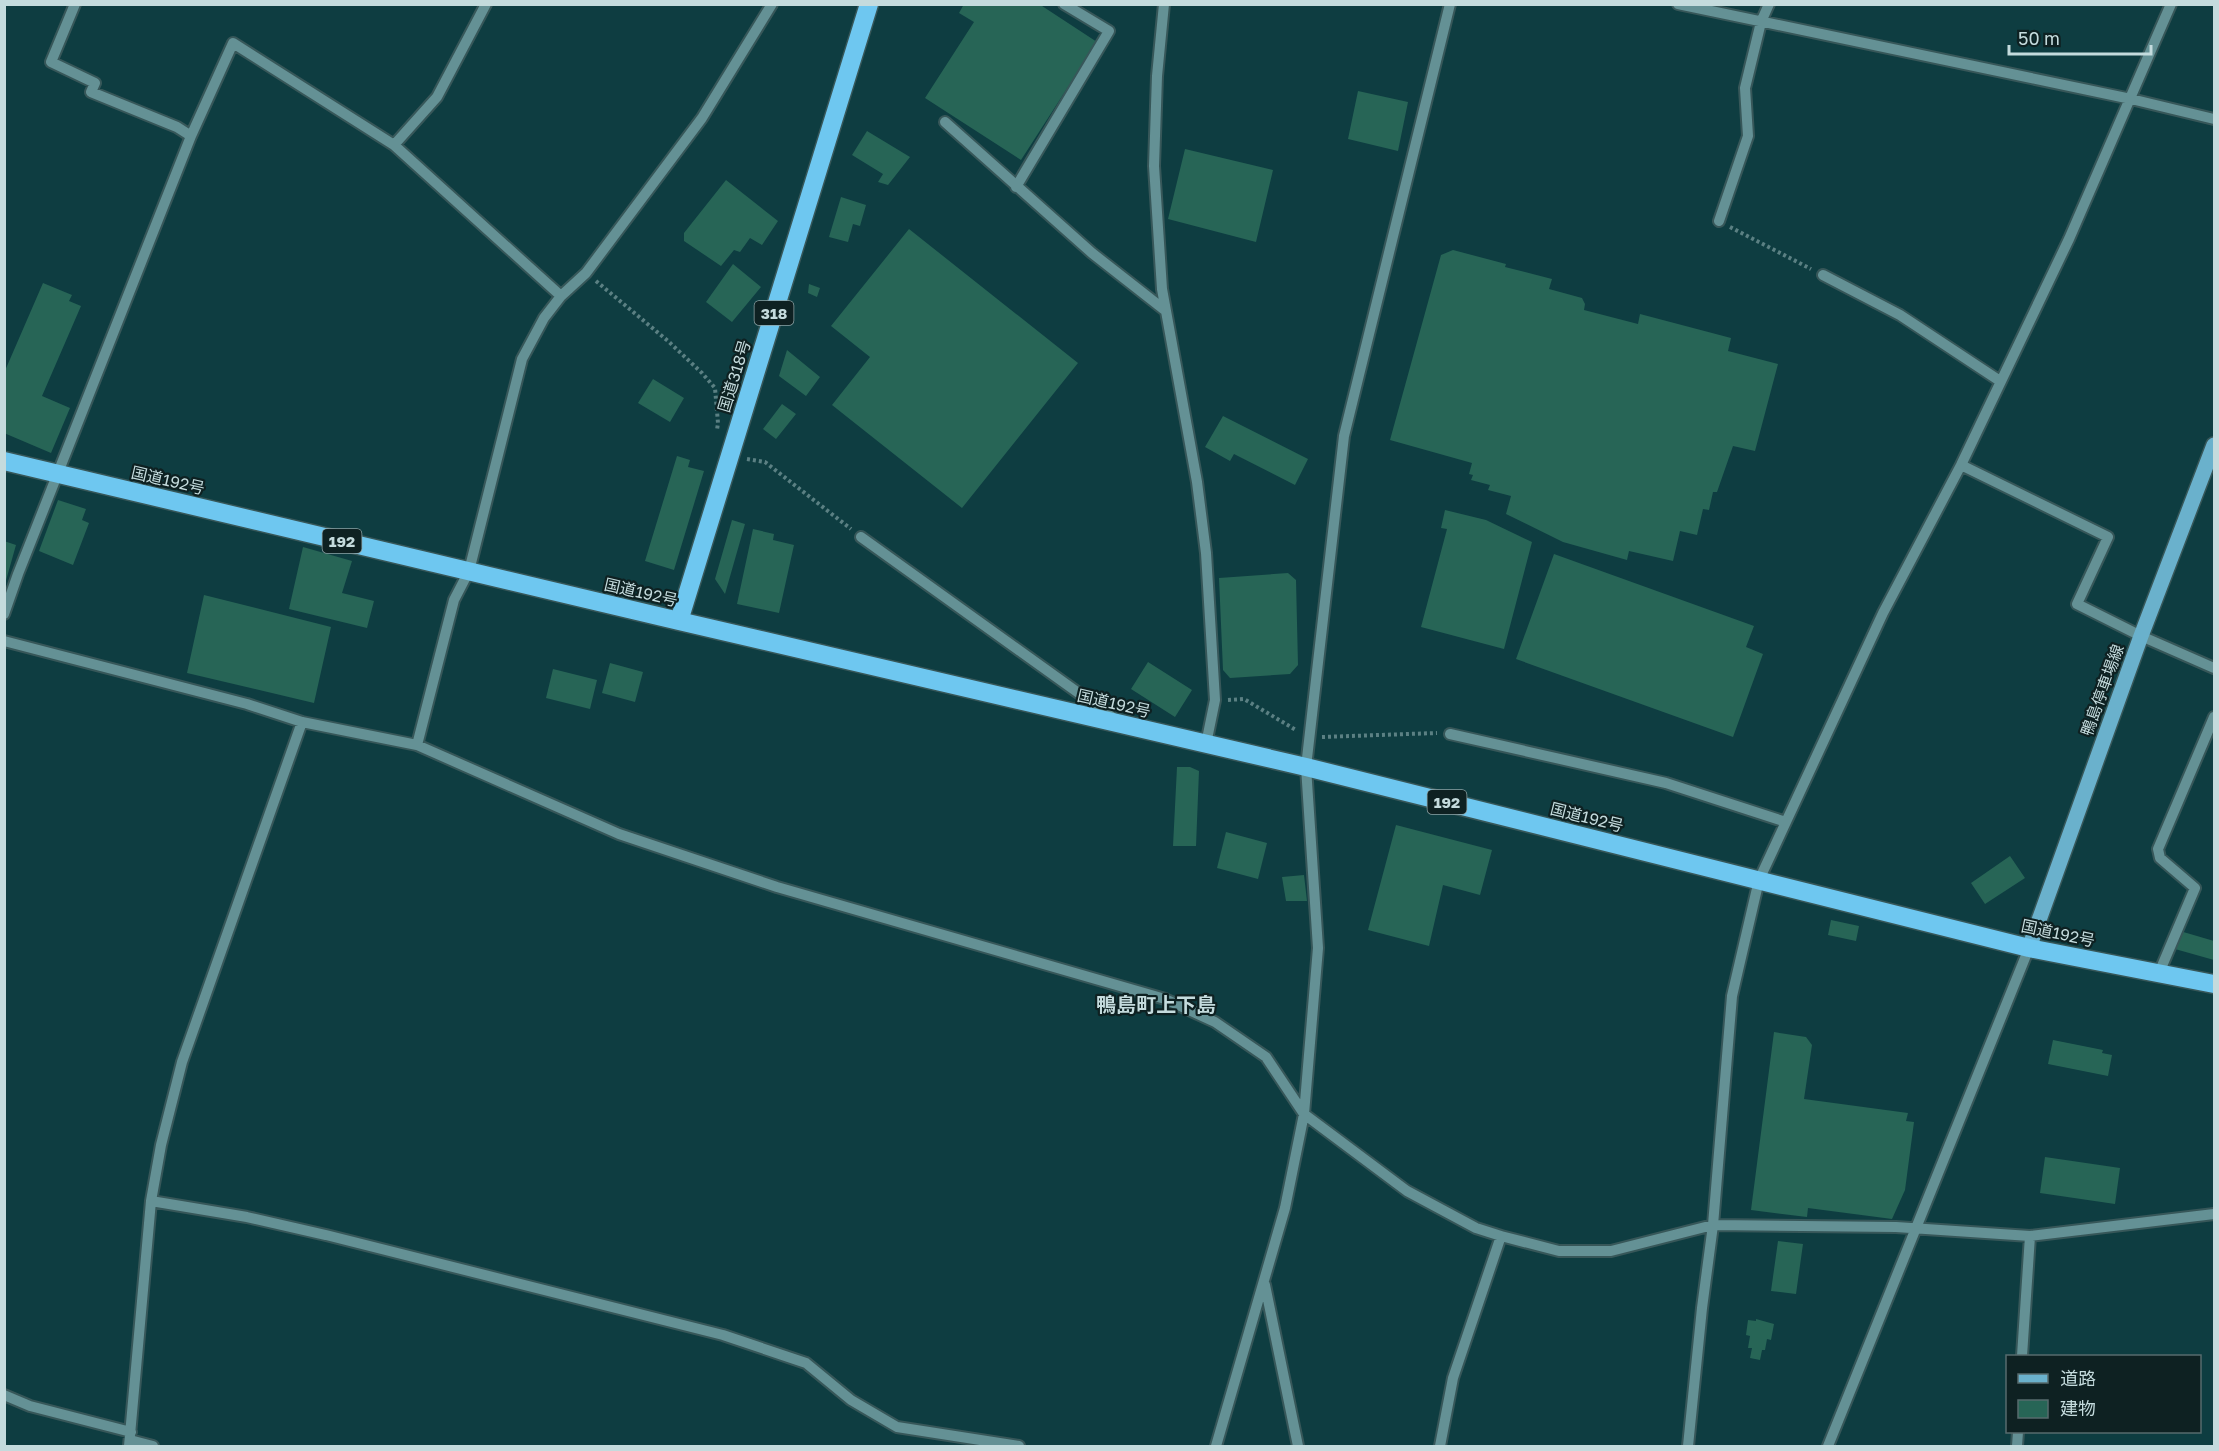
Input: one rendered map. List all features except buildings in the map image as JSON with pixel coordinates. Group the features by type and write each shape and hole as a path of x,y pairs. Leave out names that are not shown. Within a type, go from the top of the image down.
{"highway":[{"name":"国道318号","path":"679,621 869,4"},
{"name":"国道192号","path":"4,461 1306,767 2029,948 2214,984"}],"main road":[{"name":"鴨島停車場線","path":"2029,948 2141,636 2214,445"}],"street":[{"path":"75,4 51,62 95,83 91,92 177,127 191,136"},
{"path":"394,145 437,97 486,4"},
{"path":"417,745 454,600 469,571 522,359 544,318 561,296 586,273 702,118 772,4"},
{"path":"1016,187 1110,31 1064,4"},
{"path":"1164,4 1157,76 1154,166 1162,289 1197,482 1206,553 1215,700 1206,744"},
{"path":"1216,1446 1285,1208 1304,1114 1318,948 1306,767 1344,436 1450,4"},
{"path":"1678,4 2132,99 2214,119"},
{"path":"1719,221 1748,136 1745,88 1761,22 1769,4"},
{"path":"1688,1446 1713,1225 1732,996 1759,880 1883,614 1961,465 2068,239 2132,99 2171,4"},
{"path":"4,614 191,136 233,43 394,145 561,296"},
{"path":"945,122 1092,253 1166,311"},
{"path":"1822,275 1900,315 2000,381"},
{"path":"1961,465 2108,537 2077,604 2141,636 2214,668"},
{"path":"861,537 1122,725"},
{"path":"4,641 247,704 302,722 417,745 619,834 777,887 1164,999 1215,1022 1266,1057 1304,1114 1407,1191 1476,1228 1501,1236 1559,1251 1611,1251 1713,1225 1916,1228 2030,1236 2214,1214"},
{"path":"2159,973 2194,888 2160,858 2158,849 2214,717"},
{"path":"130,1440 151,1201 161,1145 182,1062 302,722"},
{"path":"1450,734 1666,783 1786,822"},
{"path":"1828,1446 2029,948"},
{"path":"151,1201 247,1217 326,1235 723,1335 806,1363 851,1400 897,1427 1019,1446"},
{"path":"1440,1446 1453,1378 1501,1236"},
{"path":"2022,1355 2030,1236"},
{"path":"1264,1281 1298,1446"},
{"path":"4,1395 30,1406 153,1446"}],"path":[{"path":"1719,221 1822,275"},
{"path":"586,273 668,342 715,388 718,423 716,432"},
{"path":"730,455 765,462 861,537"},
{"path":"1215,700 1244,699 1309,738 1450,734"}],"district":[{"name":"鴨島町上下島","path":"1156,1004"}]}
